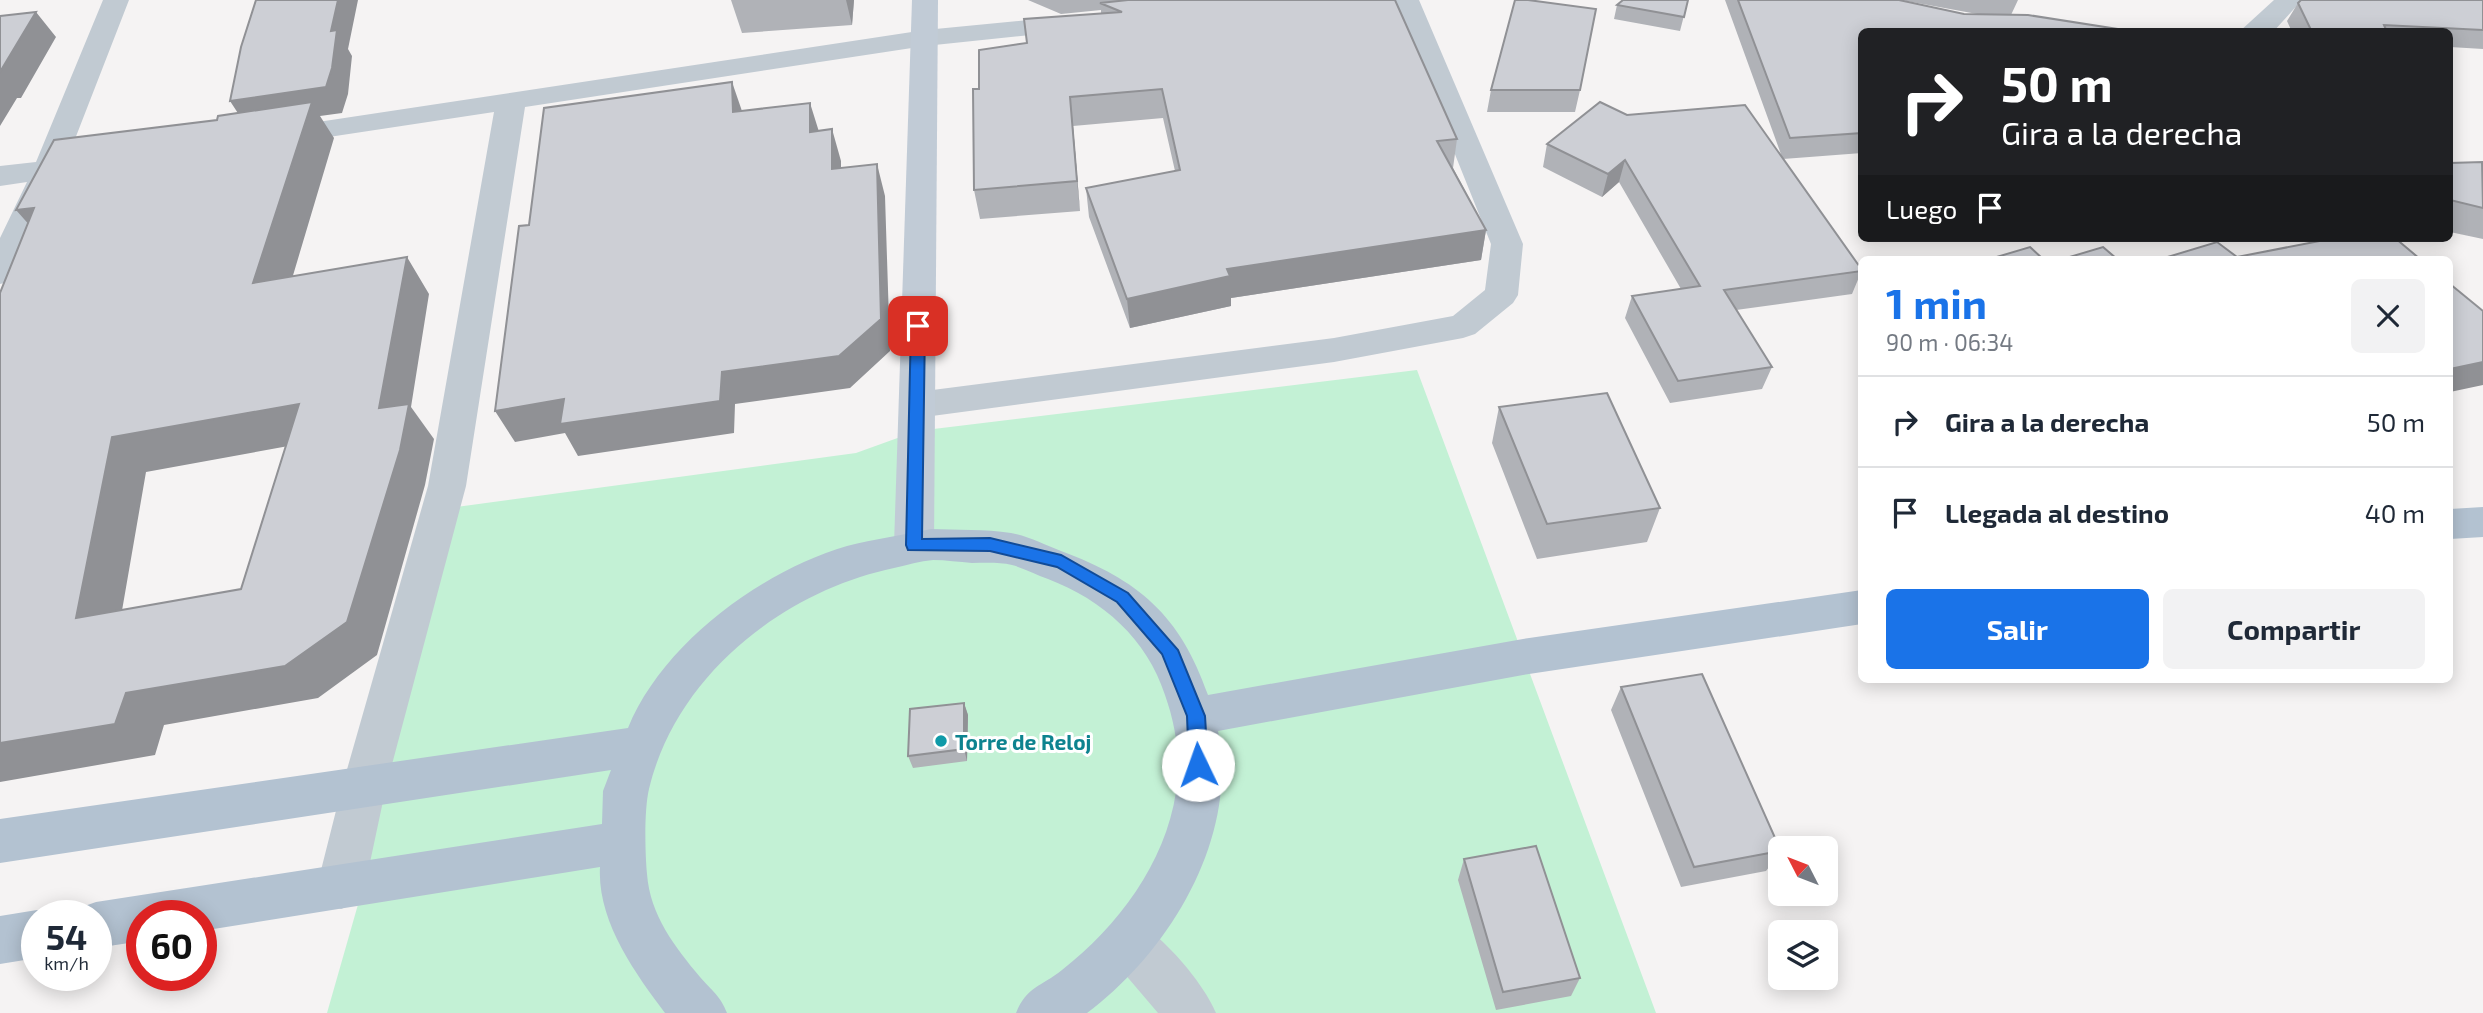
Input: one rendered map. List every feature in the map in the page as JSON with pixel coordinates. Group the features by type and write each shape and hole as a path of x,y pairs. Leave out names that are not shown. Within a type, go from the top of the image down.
{"main road":[{"path":"2453,524 2483,522"},
{"path":"702,1013 652,961 627,903 618,843 624,793 639,746 675,684 724,631 783,589 847,560 914,545 990,544 1061,562 1122,598 1169,650 1196,716 1200,789 1178,868 1129,942 1058,1005 1041,1013"},
{"path":"1196,716 1523,657 1858,608"},
{"path":"0,841 639,746"},
{"path":"217,905 618,843"},
{"path":"0,940 21,937"}],"street":[{"path":"0,273 48,170 116,0"},
{"path":"914,545 925,0"},
{"path":"916,405 1334,351 1463,326 1501,295 1507,244 1406,0"},
{"path":"2259,28 2289,0"},
{"path":"252,139 925,38 1102,21"},
{"path":"341,886 364,786 447,486 510,100"},
{"path":"0,176 116,160"},
{"path":"1129,942 1191,1013"}],"green space":[{"path":"1417,370 1656,1013 327,1013 361,894 449,508 856,453 917,431"}],"building":[{"path":"256,0 338,0 331,31 337,30 332,68 326,87 230,101 241,47"},
{"path":"1128,0 1395,0 1457,139 1437,141 1486,230 1227,269 1230,276 1127,299 1086,188 1180,170 1162,89 1070,97 1077,181 974,190 973,89 979,89 979,50 1027,43 1024,19 1122,12 1100,3"},
{"path":"1515,0 1596,9 1580,90 1491,90"},
{"path":"1623,0 1688,0 1684,17 1617,5"},
{"path":"1738,0 1899,0 1964,14 2028,15 2111,28 1858,28 1858,133 1790,138"},
{"path":"2301,0 2483,0 2483,30 2384,25 2385,28 2310,28 2298,3"},
{"path":"36,12 0,72 0,16"},
{"path":"732,82 733,112 810,103 810,132 832,129 832,169 877,164 881,319 839,356 722,372 720,401 560,424 564,399 495,411 519,226 529,225 544,108"},
{"path":"312,102 253,283 407,257 379,408 409,404 400,450 347,622 285,666 126,693 115,724 0,743 0,293 34,208 16,210 54,140 217,120 218,116","holes":["299,404 241,589 76,618 112,437"]},
{"path":"1600,102 1627,115 1745,105 1858,264 1858,272 1724,290 1772,367 1678,381 1632,296 1700,286 1625,160 1608,174 1547,144"},
{"path":"2482,162 2483,208 2453,201 2453,163"},
{"path":"2217,242 2236,256 2171,256"},
{"path":"2314,242 2400,242 2416,256 2242,256"},
{"path":"2030,247 2040,256 2000,256"},
{"path":"2103,247 2114,256 2073,256"},
{"path":"2453,286 2483,311 2483,362 2453,368"},
{"path":"1607,393 1660,508 1547,524 1499,407"},
{"path":"1702,674 1774,836 1768,836 1768,853 1694,867 1621,687"},
{"name":"Torre de Reloj","path":"964,703 964,749 908,756 910,709"},
{"path":"1536,846 1580,978 1503,992 1464,859"}],"place":[{"name":"Torre de Reloj","path":"941,741"}],"route":[{"path":"918,326 914,545 990,544 1061,562 1122,598 1169,650 1196,716 1198,765"}]}
